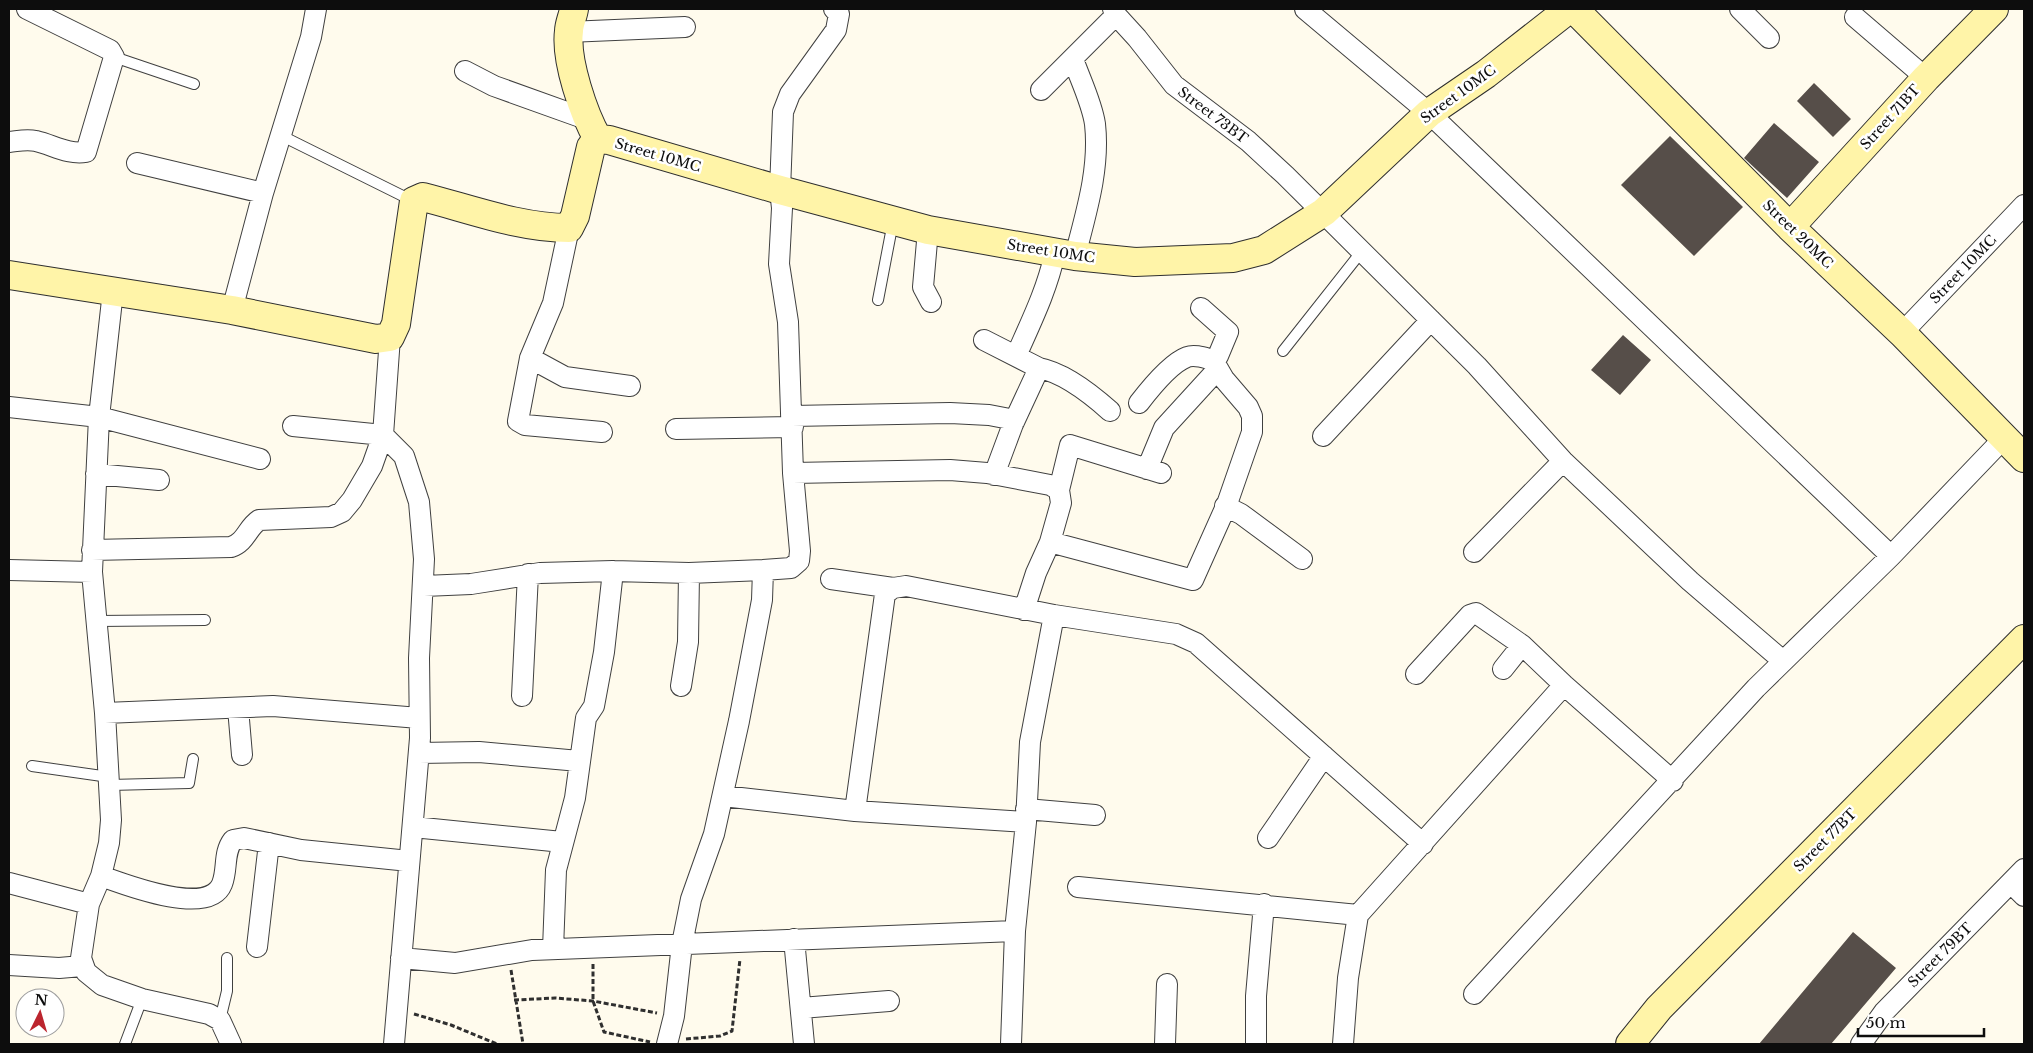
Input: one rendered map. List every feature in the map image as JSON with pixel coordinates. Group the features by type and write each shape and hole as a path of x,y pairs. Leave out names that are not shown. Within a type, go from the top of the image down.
{"street":[{"path":"9,142 24,139 62,150 78,153 86,152 114,56 110,50 27,9"},
{"path":"232,310 263,192 311,37 316,9"},
{"path":"424,586 471,584 528,574 612,571 689,573 763,570 791,568 799,561 800,551 793,473 788,322 779,264 782,208 780,190 783,112 790,94 836,30 839,14 834,9"},
{"path":"1305,9 1429,113 1891,556"},
{"name":"Street 10MC","path":"592,129 609,140 780,190 928,230 1065,255 1135,262 1233,258 1264,250 1324,212 1429,113 1486,74 1569,9"},
{"name":"Street 20MC","path":"1574,9 1790,227 1902,334 2024,458"},
{"path":"1740,9 1769,38"},
{"name":"Street 71BT","path":"1790,227 1926,78 1994,9"},
{"path":"1041,90 1073,59 1115,12"},
{"name":"Street 73BT","path":"1115,12 1138,38 1174,85 1248,142 1324,212 1477,366 1563,461 1690,581 1783,661"},
{"path":"1855,17 1926,78"},
{"path":"602,432 525,425 518,420 530,358 553,303 569,228 575,216 591,146 592,129 573,71 571,21 685,27"},
{"path":"1016,356 1049,279 1065,255 1093,185 1096,152 1095,122 1073,59"},
{"path":"465,71 494,86 592,129"},
{"path":"137,163 263,192"},
{"path":"92,550 231,547 245,538 248,530 259,520 331,517 342,512 352,500 372,466 383,435 390,337 396,324 410,212 414,201 423,197 530,224 551,228 569,228"},
{"name":"Street 10MC","path":"1902,334 2024,205"},
{"path":"928,230 923,287 931,302"},
{"path":"9,275 232,310 376,339 390,337"},
{"path":"113,291 99,417 92,550 92,572 110,781 109,843 101,876 90,904 81,958 82,966 86,972 102,985 142,999 209,1014 220,1020 231,1044"},
{"path":"1024,610 1036,573 1050,542 1061,503 1059,490 1070,445 1074,444 1154,471 1164,428 1215,365 1228,332 1200,308"},
{"path":"1323,436 1431,320"},
{"path":"984,340 1039,368 1049,370 1091,395 1110,411"},
{"path":"1050,542 1194,580 1225,506 1252,432 1252,416 1248,407 1215,365 1199,356 1187,357 1158,379 1138,403"},
{"path":"530,358 565,377 630,386"},
{"path":"994,474 1015,420 1039,368"},
{"path":"9,407 99,417 260,459"},
{"path":"676,429 950,413 989,415 1015,420"},
{"path":"293,426 383,435 404,456 419,502 423,530 424,586 419,754 394,1044"},
{"path":"1474,994 1783,661 1891,556 2004,438"},
{"path":"1474,552 1563,461"},
{"path":"793,473 950,470 994,474 1050,485 1059,490"},
{"path":"96,474 159,480"},
{"path":"1225,506 1241,514 1302,559"},
{"path":"9,570 92,572"},
{"path":"665,1042 674,1016 682,944 692,899 714,834 723,796 762,600 763,570"},
{"path":"552,949 556,870 575,798 586,718 594,706 604,652 612,571"},
{"path":"681,686 688,642 689,573"},
{"path":"522,696 528,574"},
{"path":"831,579 893,588 906,586 1024,610 1176,634 1196,643 1423,844"},
{"path":"855,811 883,607 886,594 893,588"},
{"path":"1416,674 1470,615 1476,613 1522,645 1564,685 1673,780"},
{"path":"1011,1044 1015,931 1026,816 1030,742 1054,615"},
{"name":"Street 77BT","path":"1630,1044 1659,1008 2024,639"},
{"path":"1503,669 1522,645"},
{"path":"1344,1044 1348,978 1358,915 1564,685"},
{"path":"105,713 273,706 419,718"},
{"path":"238,708 242,755"},
{"path":"419,754 479,752 579,761"},
{"path":"1268,838 1324,756"},
{"path":"723,796 855,811 1026,816 1095,815"},
{"path":"413,827 562,842"},
{"path":"101,876 130,887 186,899 207,898 215,894 222,883 228,846 233,840 244,838 334,855 409,861"},
{"path":"257,947 269,843"},
{"path":"9,882 90,904"},
{"name":"Street 79BT","path":"1861,1044 1884,1012 2020,883"},
{"path":"1078,887 1264,904 1358,915"},
{"path":"1256,1044 1256,996 1264,904"},
{"path":"401,958 455,963 552,949 1015,931"},
{"path":"794,939 804,1044"},
{"path":"9,966 82,966"},
{"path":"1165,1044 1167,984"},
{"path":"801,1008 889,1000"}],"lane":[{"path":"114,56 194,84"},
{"path":"280,135 414,201"},
{"path":"878,300 893,221"},
{"path":"1283,351 1362,251"},
{"path":"97,621 205,620"},
{"path":"32,766 110,781 190,782 193,759"},
{"path":"220,1020 227,992 227,958"},
{"path":"125,1044 142,999"}],"path":[{"path":"594,947 593,1001 604,1032 665,1042 720,1036 732,1031 743,941"},
{"path":"508,954 514,1000 523,1044"},
{"path":"514,1000 555,998 593,1001 674,1016"},
{"path":"397,1009 451,1025 497,1044"}],"building":[{"path":"1814,83 1851,119 1833,137 1797,101"},
{"path":"1774,123 1819,162 1787,198 1744,158"},
{"path":"1670,136 1743,207 1694,256 1621,185"},
{"path":"1623,335 1651,360 1620,395 1591,370"},
{"path":"1853,932 1896,968 1831,1044 1759,1044"}]}
